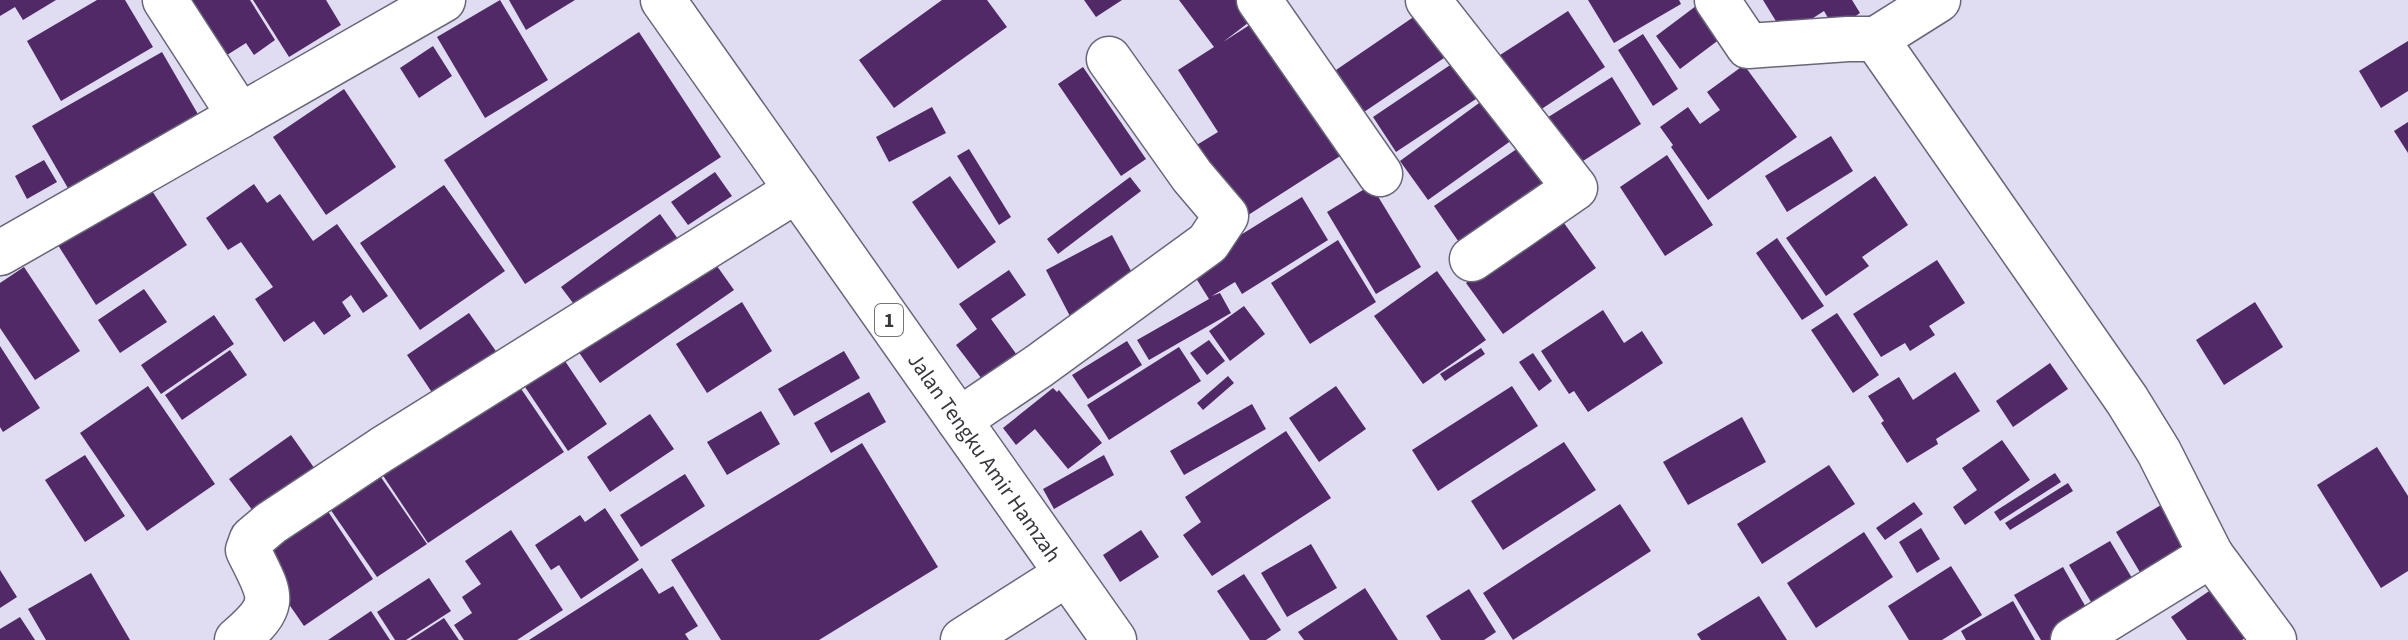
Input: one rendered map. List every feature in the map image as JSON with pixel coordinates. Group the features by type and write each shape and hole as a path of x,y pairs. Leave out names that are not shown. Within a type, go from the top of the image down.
{"main road":[{"path":"165,0 240,116"},
{"path":"0,253 443,0"},
{"name":"Jalan Tengku Amir Hamzah","path":"663,0 1114,640"},
{"path":"1259,0 1380,174"},
{"path":"1428,0 1575,188 1472,259"},
{"path":"1717,0 1748,46 1876,39 1938,0"},
{"path":"1876,39 2127,400 2159,452 2211,555 2274,640"},
{"path":"959,420 1208,243 1226,216 1192,176 1109,59"},
{"path":"237,640 265,612 268,597 248,550 252,539 271,523 381,450 797,190"},
{"path":"2073,640 2211,555"},
{"path":"963,640 1067,574"}],"building":[{"path":"0,0 56,0 23,20 15,7 0,16"},
{"path":"97,0 125,0 153,47 61,101 27,41"},
{"path":"177,0 250,0 275,40 254,55 246,43 216,62"},
{"path":"253,0 326,0 341,25 289,57"},
{"path":"500,0 548,80 485,118 437,37"},
{"path":"509,0 575,0 526,30"},
{"path":"942,0 987,0 1007,27 894,108 859,60"},
{"path":"1084,0 1122,0 1096,17"},
{"path":"1179,0 1238,0 1252,20 1223,42 1262,17 1348,151 1242,219 1195,146 1218,132 1178,70 1214,47"},
{"path":"1588,0 1679,0 1681,4 1614,43"},
{"path":"1704,0 1728,33 1680,69 1656,36"},
{"path":"1763,0 1852,0 1860,13 1835,30 1824,11 1785,36"},
{"path":"1568,11 1605,67 1534,114 1497,57"},
{"path":"1415,16 1444,58 1364,112 1336,70"},
{"path":"639,32 721,157 525,284 444,160"},
{"path":"1643,34 1678,89 1653,106 1618,50"},
{"path":"2408,41 2408,91 2381,108 2359,71"},
{"path":"433,46 452,76 419,98 400,68"},
{"path":"162,52 199,116 69,190 32,126"},
{"path":"1468,53 1491,89 1396,152 1373,117"},
{"path":"1744,65 1797,137 1708,200 1660,127 1688,107 1700,124 1720,110 1707,92"},
{"path":"1083,67 1146,159 1121,176 1058,84"},
{"path":"1612,77 1641,124 1572,168 1542,121"},
{"path":"344,89 396,167 326,215 273,137"},
{"path":"1490,95 1519,135 1428,200 1400,161"},
{"path":"932,107 946,133 889,162 876,137"},
{"path":"2408,122 2408,153 2394,131"},
{"path":"1831,136 1853,171 1787,212 1765,176"},
{"path":"1521,146 1552,191 1465,251 1434,206"},
{"path":"969,149 1011,217 999,225 957,156"},
{"path":"1667,155 1713,225 1665,256 1620,187"},
{"path":"44,160 57,182 27,199 15,176"},
{"path":"715,172 732,196 688,225 671,202"},
{"path":"950,176 996,242 958,269 912,202"},
{"path":"1875,176 1908,225 1862,257 1869,266 1826,296 1786,238"},
{"path":"1130,177 1141,191 1058,254 1047,239"},
{"path":"147,183 187,245 96,305 56,242"},
{"path":"254,184 267,203 280,194 313,241 337,224 388,296 363,313 351,295 342,302 351,316 324,335 314,321 284,342 255,299 273,287 241,242 228,250 206,218"},
{"path":"444,185 505,271 420,330 360,243"},
{"path":"1371,185 1421,267 1376,294 1327,212"},
{"path":"1302,197 1328,240 1242,294 1235,282 1212,296 1220,293 1231,313 1149,360 1137,340 1209,299 1189,267"},
{"path":"660,214 683,246 585,319 561,287"},
{"path":"1559,216 1596,268 1503,334 1466,283"},
{"path":"1112,235 1139,286 1073,322 1046,270"},
{"path":"1777,238 1824,306 1802,320 1756,253"},
{"path":"1338,240 1376,302 1310,344 1271,283"},
{"path":"712,259 734,290 600,383 578,351"},
{"path":"1937,260 1965,303 1929,326 1935,335 1910,351 1905,343 1881,357 1853,314"},
{"path":"24,267 80,351 35,380 0,328 0,283"},
{"path":"1009,270 1026,295 991,319 1022,362 988,387 956,345 977,329 959,304"},
{"path":"1437,271 1486,340 1423,384 1374,316"},
{"path":"144,289 167,322 120,353 98,320"},
{"path":"742,302 772,351 707,393 676,344"},
{"path":"2255,302 2283,347 2224,385 2196,340"},
{"path":"1244,306 1265,334 1230,361 1209,331"},
{"path":"1603,310 1624,343 1642,331 1663,363 1588,412 1574,391 1569,394 1541,351"},
{"path":"469,313 498,354 435,397 407,355"},
{"path":"1837,313 1879,375 1853,393 1811,330"},
{"path":"214,315 234,344 161,394 141,365"},
{"path":"1209,340 1225,361 1207,375 1190,353"},
{"path":"1127,341 1142,365 1088,399 1072,375"},
{"path":"0,346 40,408 3,432 0,427"},
{"path":"1179,347 1201,381 1109,440 1087,405"},
{"path":"1481,348 1485,354 1445,381 1440,374"},
{"path":"557,349 607,424 568,451 517,375"},
{"path":"230,350 247,375 182,420 165,395"},
{"path":"844,351 860,378 794,416 778,389"},
{"path":"1533,353 1552,381 1539,391 1519,362"},
{"path":"2050,363 2068,389 2013,427 1996,401"},
{"path":"1955,372 1980,411 1936,439 1938,444 1907,463 1868,396 1899,377 1913,400"},
{"path":"1228,376 1234,383 1203,410 1197,403"},
{"path":"513,377 564,452 428,543 378,468"},
{"path":"148,386 215,484 147,531 80,433"},
{"path":"1336,386 1366,429 1319,462 1289,418"},
{"path":"1512,386 1538,426 1438,491 1412,450"},
{"path":"1053,388 1057,392 1059,390 1102,443 1068,469 1035,429 1016,445 1003,428"},
{"path":"869,392 886,422 831,453 814,423"},
{"path":"1252,404 1266,429 1184,475 1170,451"},
{"path":"761,411 780,444 727,475 707,442"},
{"path":"650,414 674,449 610,492 587,457"},
{"path":"1742,417 1766,462 1688,505 1663,462"},
{"path":"1286,431 1331,498 1212,576 1183,535 1201,522 1185,497"},
{"path":"291,435 317,472 256,515 229,479"},
{"path":"2002,440 2030,480 1965,525 1953,507 1977,490 1962,468"},
{"path":"1564,442 1596,490 1503,550 1471,501"},
{"path":"862,443 938,567 819,640 721,640 671,560"},
{"path":"2377,447 2408,496 2408,571 2381,588 2317,485"},
{"path":"85,455 125,516 85,542 45,480"},
{"path":"1104,455 1114,475 1054,509 1043,489"},
{"path":"1829,465 1855,504 1762,564 1737,524"},
{"path":"376,470 427,544 377,577 326,503"},
{"path":"2055,473 2061,482 2000,521 1994,512"},
{"path":"685,474 705,506 641,547 620,515"},
{"path":"2068,483 2073,491 2010,530 2005,523"},
{"path":"1914,502 1923,514 1885,540 1876,528"},
{"path":"323,504 373,579 304,626 253,552"},
{"path":"1620,504 1651,551 1513,640 1483,593"},
{"path":"2161,505 2185,547 2141,574 2116,532"},
{"path":"605,508 639,560 581,599 559,565 551,570 535,545 580,515 585,522"},
{"path":"1921,528 1940,559 1917,573 1899,542"},
{"path":"511,530 563,610 517,640 464,640 454,625 472,613 462,597 481,584 465,561"},
{"path":"1141,530 1159,557 1120,582 1103,555"},
{"path":"1864,532 1893,577 1816,628 1787,583"},
{"path":"2110,541 2135,583 2094,607 2069,565"},
{"path":"1311,544 1337,588 1287,617 1261,573"},
{"path":"1951,566 1982,615 1942,640 1909,640 1888,606"},
{"path":"2063,567 2092,618 2055,640 2041,640 2014,595"},
{"path":"642,568 659,594 673,586 698,626 685,634 689,640 529,640"},
{"path":"0,570 17,597 0,608"},
{"path":"91,573 130,640 46,640 28,609"},
{"path":"1244,574 1281,630 1266,640 1250,640 1217,591"},
{"path":"429,578 451,611 406,640 395,640 377,612"},
{"path":"2221,583 2254,632 2242,640 2187,640 2171,617"},
{"path":"1365,588 1398,640 1304,640 1298,632"},
{"path":"1469,589 1496,632 1484,640 1441,640 1426,616"},
{"path":"1759,596 1787,640 1701,640 1697,634"},
{"path":"2013,601 2035,640 1966,640 1961,631"},
{"path":"371,611 390,640 328,640"},
{"path":"20,617 35,640 0,640 0,629"},
{"path":"444,618 459,640 410,640"}]}
